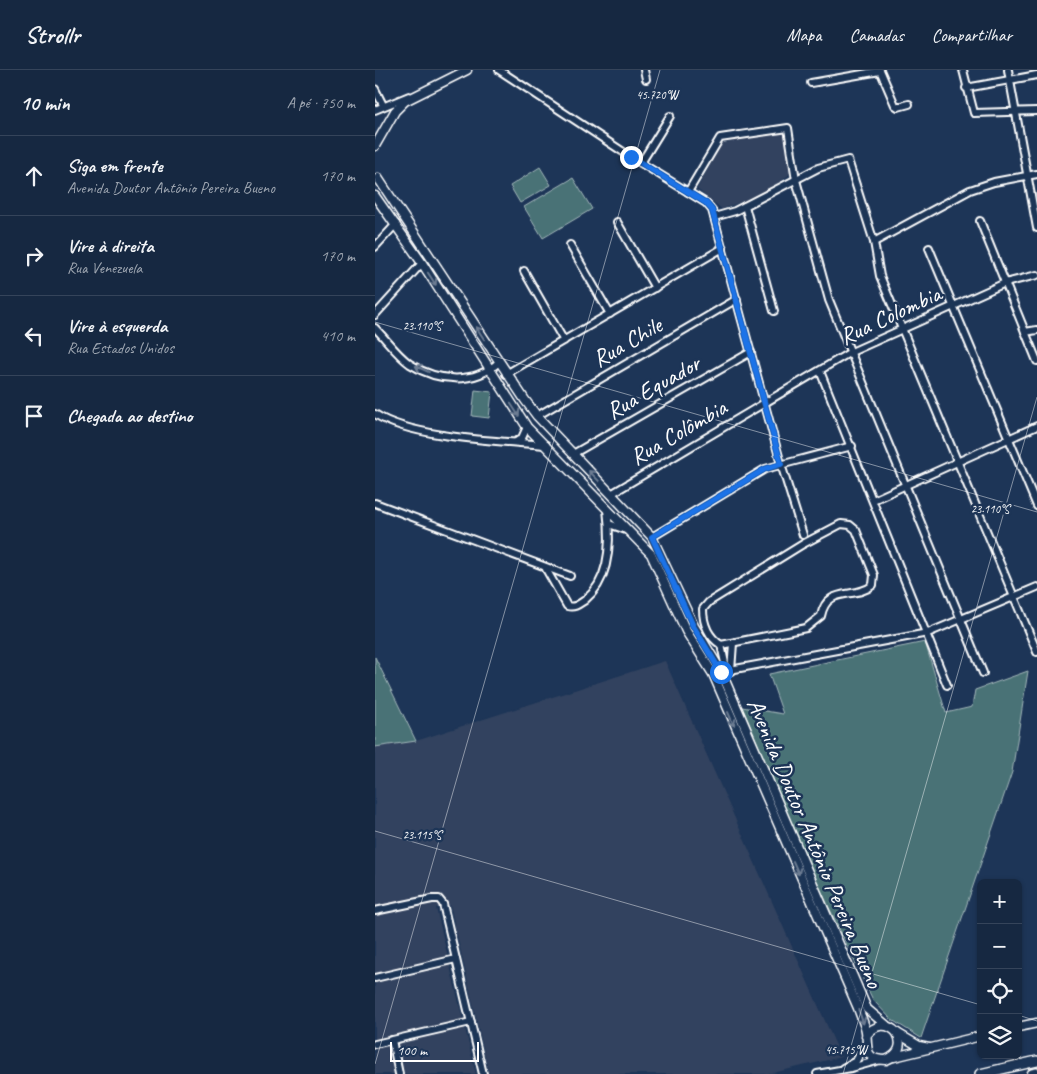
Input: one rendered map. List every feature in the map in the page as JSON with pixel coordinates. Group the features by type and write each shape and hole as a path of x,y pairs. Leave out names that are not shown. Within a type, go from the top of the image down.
{"highway":[{"path":"980,1074 1037,1061"},
{"path":"1032,1074 1037,1073"}],"main road":[{"path":"375,146 395,111 418,93 467,70"},
{"path":"375,190 376,176"},
{"name":"Avenida Doutor Antônio Pereira Bueno","path":"376,176 506,374 537,416 652,537 693,626 723,672 865,1004 876,1018 887,1026"},
{"name":"Avenida Doutor Antônio Pereira Bueno","path":"375,196 422,263 527,426 651,554 686,631 723,672 858,1008 866,1036"},
{"path":"600,492 611,493 611,504 603,504 600,492"},
{"path":"631,532 641,538 652,537"},
{"path":"1022,1027 1037,1023"},
{"path":"931,1048 919,1046 887,1026 879,1025 871,1029 866,1036 865,1045 873,1057 880,1060 892,1058 977,1037"},
{"path":"892,1058 900,1046 897,1033"}],"street":[{"path":"499,70 706,203 712,210 781,464 803,536"},
{"path":"644,70 646,78"},
{"path":"811,83 880,70 895,105 898,108 909,104"},
{"path":"963,70 966,88 974,113 1037,111"},
{"path":"1009,70 1037,228"},
{"path":"966,88 1037,75"},
{"path":"375,89 383,105"},
{"path":"375,110 383,105 418,93"},
{"path":"641,163 670,116"},
{"path":"688,192 720,138 788,128 796,180 829,300 849,353 983,674"},
{"path":"714,217 745,206 819,168 848,160 873,242 880,276 1037,652"},
{"path":"873,242 970,190 995,182 1037,174"},
{"path":"745,206 774,311"},
{"path":"980,221 1037,361"},
{"path":"617,222 655,288"},
{"path":"375,248 396,224"},
{"path":"570,245 610,314"},
{"path":"506,374 723,248"},
{"path":"929,248 1037,506"},
{"path":"375,316 422,263"},
{"path":"525,271 564,341"},
{"name":"Rua Colombia","path":"765,404 849,353 1005,283 1037,275"},
{"name":"Rua Chile","path":"537,416 737,300"},
{"path":"375,328 409,363 427,372 450,378 469,378 491,369 499,362"},
{"path":"1025,332 1037,330"},
{"name":"Rua Equador","path":"573,454 751,352"},
{"path":"820,371 928,634 947,685"},
{"name":"Rua Colômbia","path":"611,493 765,404"},
{"path":"375,414 401,427 420,431 546,445"},
{"path":"515,442 522,438 527,426"},
{"path":"873,500 1037,426"},
{"path":"652,537 765,469 851,446"},
{"path":"375,503 570,576"},
{"path":"545,568 553,579 564,603 571,607 589,596 599,584 608,559 609,524 603,504"},
{"path":"609,524 631,532"},
{"path":"841,524 850,525 855,530 873,575 873,585 867,590 831,598 823,606 821,616 806,628 733,643 721,645 712,639 703,618 703,610 709,602 803,544 841,524"},
{"path":"723,672 928,634 1037,586"},
{"path":"723,672 733,643"},
{"path":"721,645 723,672"},
{"path":"375,912 432,898 439,899 443,904 483,1074"},
{"path":"375,978 457,959"},
{"path":"375,1044 471,1022"},
{"path":"392,1040 399,1074"},
{"path":"840,1070 855,1061 865,1045"},
{"path":"817,1074 880,1060"}],"shaded area":[{"path":"785,133 791,173 781,181 756,196 722,209 697,189 722,143"},
{"path":"665,661 841,1057 768,1074 489,1074 450,905 436,908 476,1074 375,1074 375,747 416,741"}],"green space":[{"path":"540,167 551,185 520,203 510,186"},
{"path":"573,178 592,209 543,238 524,207"},
{"path":"475,390 492,392 489,418 472,416"},
{"path":"925,642 946,713 972,707 975,690 1028,671 1012,772 921,1038 892,1020 873,1000 815,878 742,707 783,714 769,674"},
{"path":"375,657 416,741 375,747"}],"route":[{"path":"631,157 706,203 712,210 781,464 765,469 652,537 693,626 721,672"}]}
